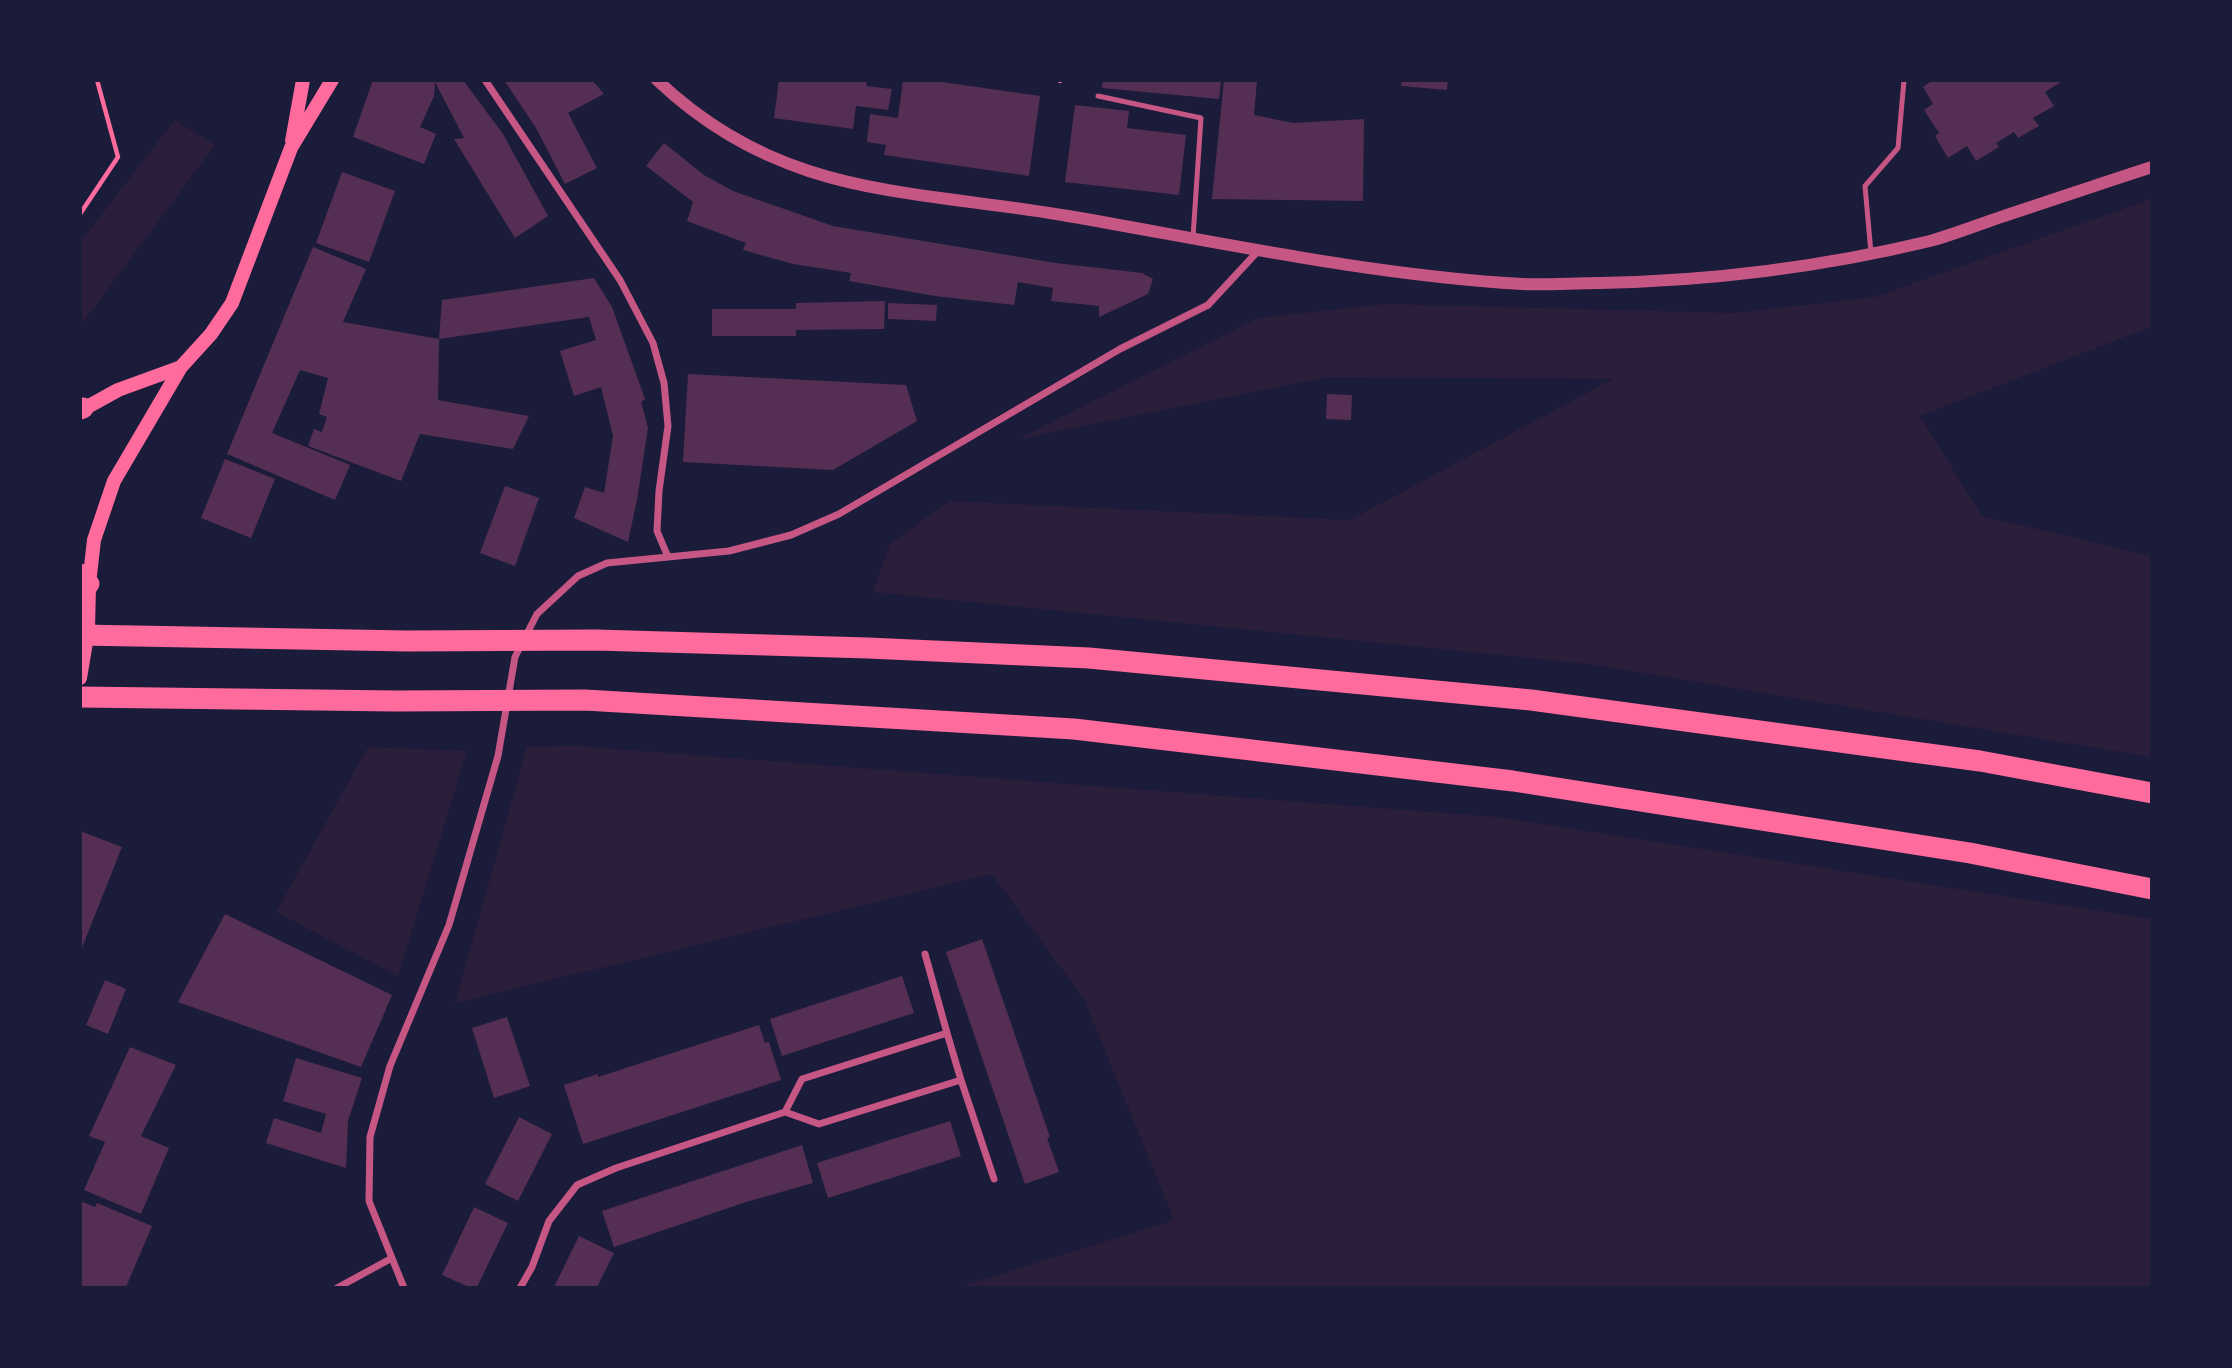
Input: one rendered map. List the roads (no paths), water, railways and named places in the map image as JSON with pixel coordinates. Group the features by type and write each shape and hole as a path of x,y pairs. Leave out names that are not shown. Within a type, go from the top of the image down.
{"highway":[{"path":"80,635 407,641 596,640 1089,658 1518,698 1980,761 2151,793"},
{"path":"80,697 395,701 585,700 1074,729 1513,781 1970,853 2151,888"}],"main road":[{"path":"291,148 303,80"},
{"path":"80,678 88,631 85,579 94,540 114,481 181,367 211,334 232,303 291,148 332,80"},
{"path":"81,409 118,390 181,367"}],"street":[{"path":"485,80 620,280 653,343 664,383 668,426 659,491 657,531 667,557"},
{"path":"657,80 708,124 755,152 808,172 892,192 1066,216 1354,267 1524,284 1663,282 1753,273 1871,253 1933,240 2151,167"},
{"path":"404,1287 369,1201 370,1137 390,1066 449,925 498,756 515,657 537,614 578,576 607,563 729,551 791,535 839,514 1120,349 1209,305 1258,251"},
{"path":"925,954 961,1080 994,1179"},
{"path":"785,1111 802,1079 947,1033"},
{"path":"520,1287 548,1221 577,1185 616,1168 785,1111 819,1124 961,1080"},
{"path":"337,1287 392,1258"}],"lane":[{"path":"1871,253 1865,186 1898,148 1904,80"},
{"path":"1098,96 1201,118 1192,240"}]}
